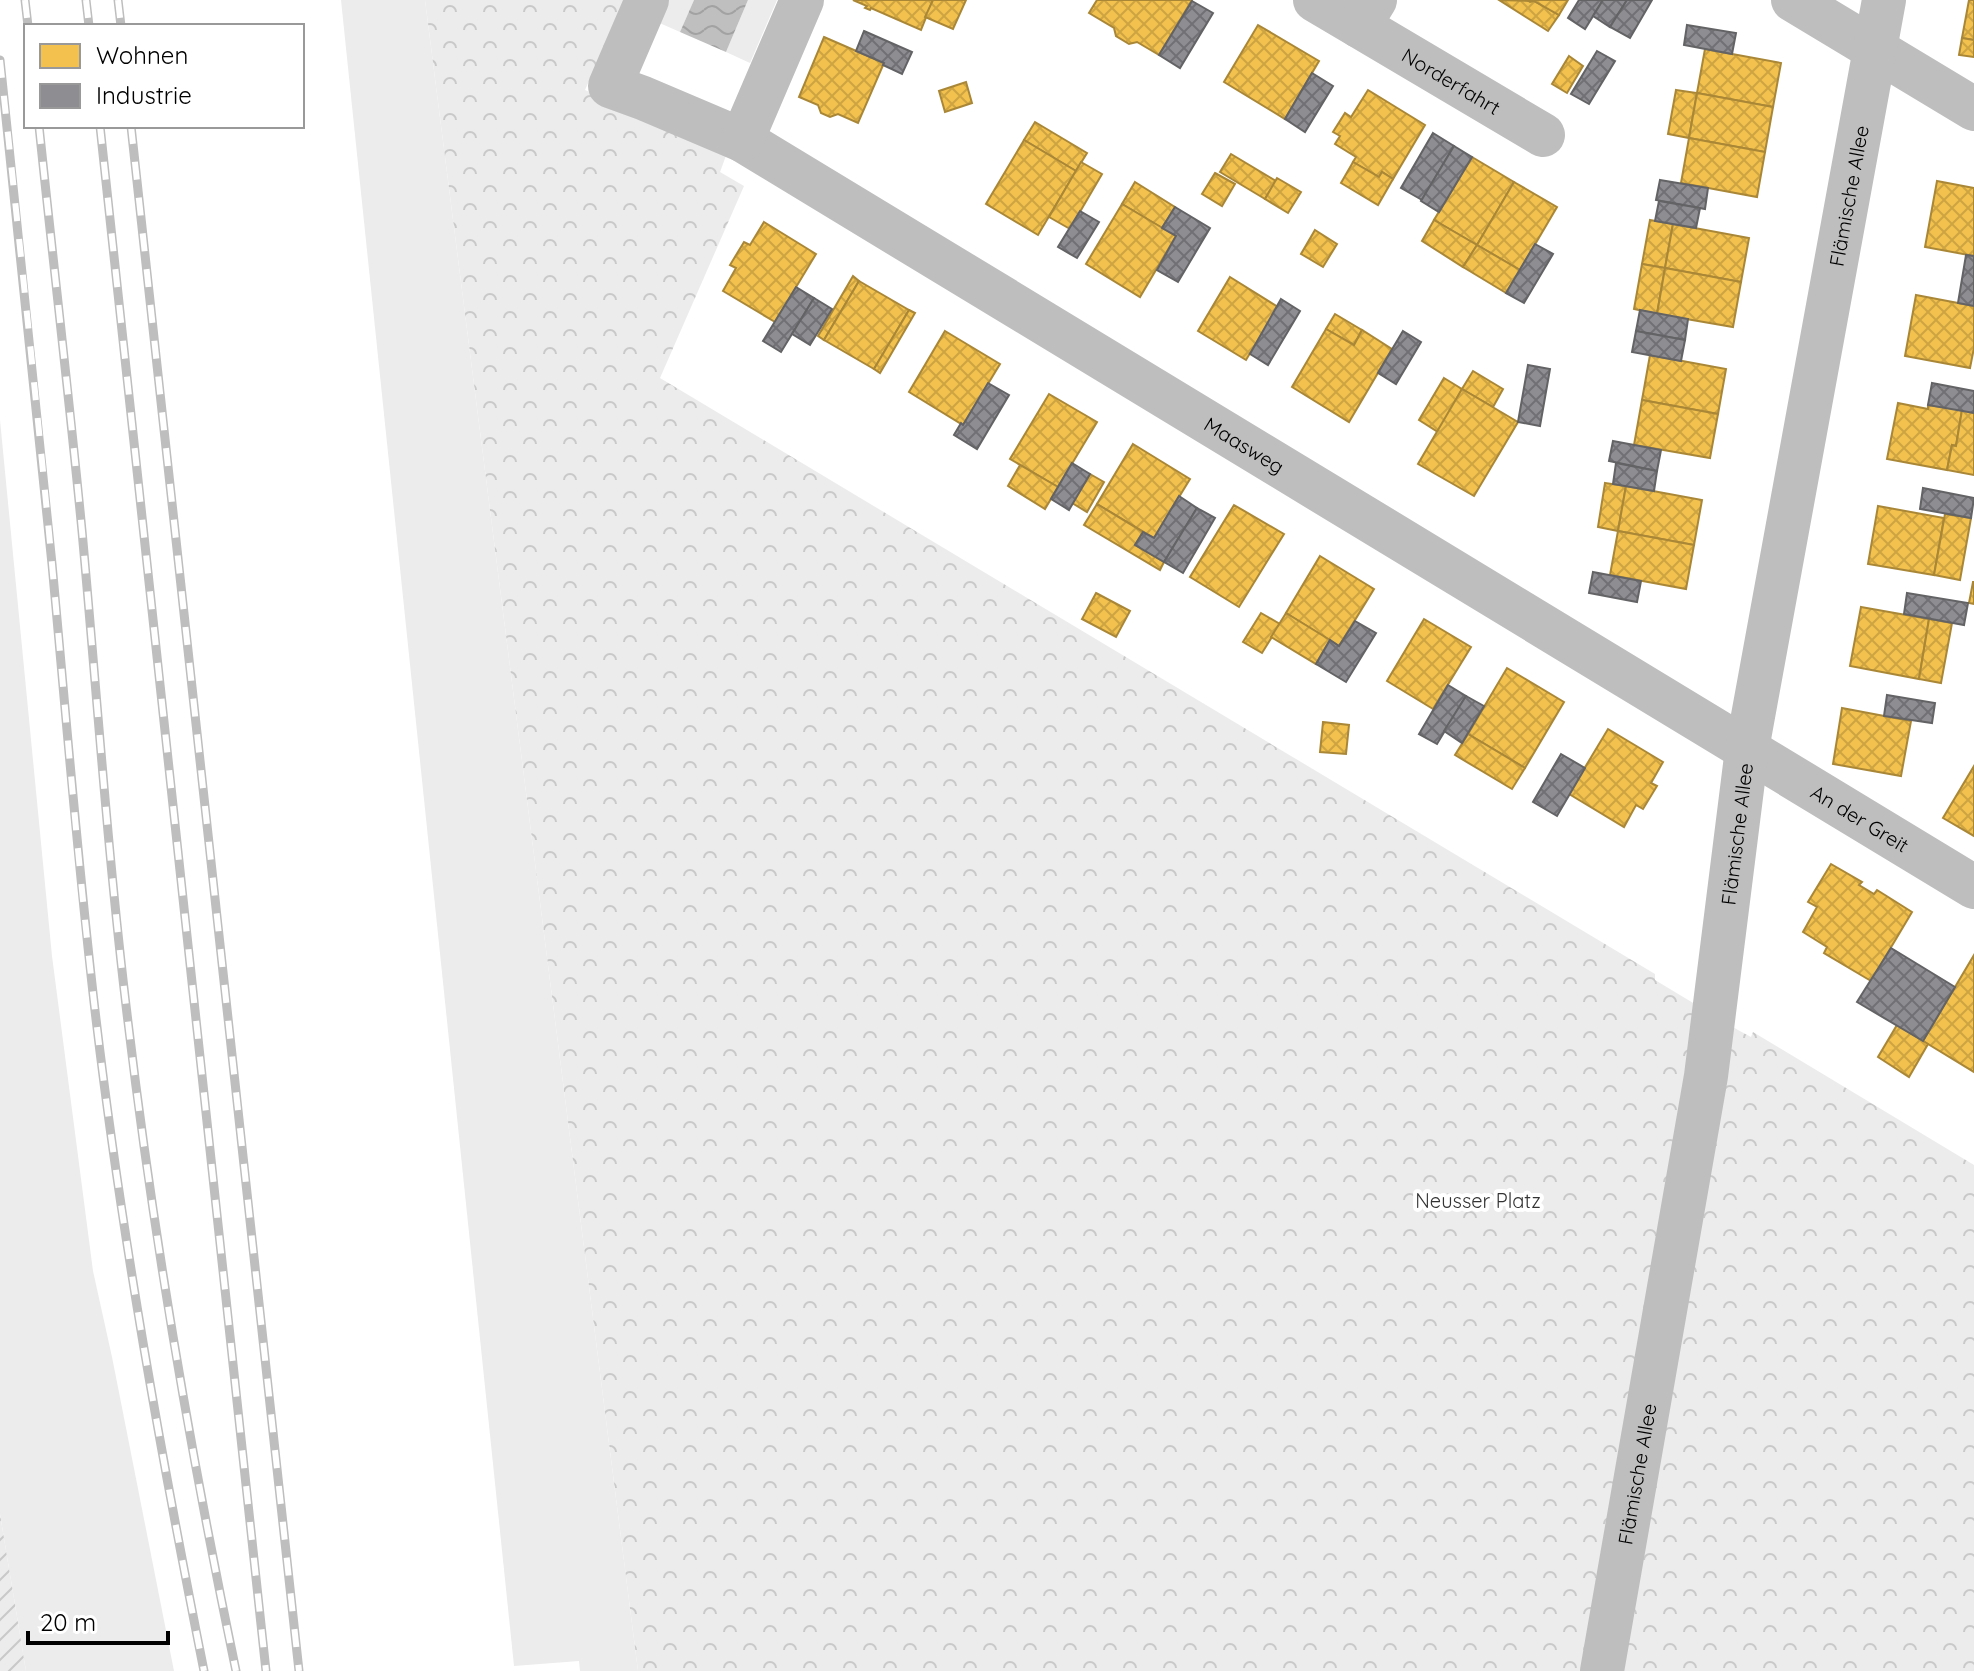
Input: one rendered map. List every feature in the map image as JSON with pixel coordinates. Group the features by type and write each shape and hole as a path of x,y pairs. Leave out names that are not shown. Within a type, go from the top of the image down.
{"street":[{"name":"Maasweg","path":"647,0 610,86 742,140 1747,749"},
{"path":"742,140 802,0"},
{"name":"Norderfahrt","path":"1315,0 1367,13 1543,135"},
{"path":"1793,0 1974,109"},
{"name":"Flämische Allee","path":"1602,1671 1706,1076 1747,749 1884,0"},
{"name":"An der Greit","path":"1747,749 1974,887"}],"green space":[{"path":"341,0 425,0 638,1671 580,1671 579,1661 514,1666"},
{"name":"Neusser Platz","path":"425,0 625,0 585,90 727,153 720,172 744,186 660,378 1655,974 1655,980 1738,1030 1751,1037 1753,1032 1974,1165 1974,1671 638,1671"},
{"path":"664,0 694,0 680,32 655,21"},
{"path":"748,0 777,0 750,63 726,52"},
{"path":"0,420 52,956 93,1271 174,1671 26,1671 0,1514"},
{"path":"0,1514 26,1671 0,1671"}],"water":[{"path":"694,0 748,0 726,52 680,32"}],"building: Wohnen":[{"path":"853,0 933,0 921,30 865,8 867,6"},
{"path":"933,0 966,0 953,29 925,17"},
{"path":"1097,0 1192,0 1159,55 1137,42 1129,44 1116,36 1114,28 1089,13"},
{"path":"1499,0 1534,1 1559,15 1548,31"},
{"path":"1527,0 1568,0 1559,15"},
{"path":"1969,0 1974,0 1974,40 1962,38"},
{"path":"1258,25 1319,61 1285,119 1224,82"},
{"path":"824,37 884,63 858,123 838,114 830,117 821,113 818,105 799,97"},
{"path":"1962,38 1974,40 1974,57 1959,55"},
{"path":"1705,49 1781,63 1773,107 1697,93"},
{"path":"1569,56 1583,66 1567,93 1552,84"},
{"path":"966,82 972,103 945,112 939,91"},
{"path":"1368,90 1425,125 1393,179 1382,172 1379,177 1353,162 1356,157 1335,144 1340,136 1333,132 1345,113 1351,117"},
{"path":"1676,90 1697,93 1689,138 1668,134"},
{"path":"1697,93 1773,107 1765,152 1689,138"},
{"path":"1035,122 1087,153 1076,171 1024,140"},
{"path":"1689,138 1765,152 1757,197 1681,183"},
{"path":"1024,140 1076,171 1038,235 986,204"},
{"path":"1231,154 1276,181 1265,199 1220,172"},
{"path":"1472,157 1514,182 1477,245 1434,220"},
{"path":"1081,162 1102,174 1070,229 1049,217"},
{"path":"1353,162 1379,177 1382,172 1393,179 1378,205 1341,183"},
{"path":"1215,173 1235,184 1222,206 1202,194"},
{"path":"1277,178 1301,192 1288,213 1265,199"},
{"path":"1937,181 1974,188 1974,256 1925,247"},
{"path":"1135,182 1175,207 1162,228 1122,204"},
{"path":"1514,182 1557,207 1520,270 1477,245"},
{"path":"1122,204 1176,236 1140,297 1086,264"},
{"path":"1434,220 1477,245 1463,267 1422,241"},
{"path":"1650,220 1673,224 1665,268 1642,264"},
{"path":"764,222 816,254 775,322 723,291 736,268 730,265 744,242 750,245"},
{"path":"1673,224 1749,238 1741,282 1665,268"},
{"path":"1315,230 1337,244 1323,267 1301,254"},
{"path":"1477,245 1520,270 1506,293 1463,267"},
{"path":"1642,264 1665,268 1657,314 1634,309"},
{"path":"1665,268 1741,282 1733,327 1657,314"},
{"path":"853,276 859,281 824,340 818,336"},
{"path":"1230,277 1278,307 1246,360 1198,331"},
{"path":"859,281 909,310 874,369 824,340"},
{"path":"1916,295 1974,306 1974,348 1970,368 1905,356"},
{"path":"909,310 915,313 880,373 874,369"},
{"path":"1335,314 1362,330 1354,345 1326,329"},
{"path":"1326,329 1354,345 1362,330 1392,349 1349,422 1292,387"},
{"path":"945,331 1000,364 963,425 909,392"},
{"path":"1650,355 1726,369 1718,414 1642,400"},
{"path":"1473,371 1503,389 1493,407 1462,389"},
{"path":"1444,378 1462,389 1438,432 1419,420"},
{"path":"1462,389 1518,422 1474,496 1418,464"},
{"path":"1049,394 1097,422 1058,487 1010,459"},
{"path":"1642,400 1718,414 1710,458 1634,445"},
{"path":"1898,403 1928,409 1928,405 1962,410 1956,446 1952,445 1947,470 1887,459"},
{"path":"1962,410 1974,413 1974,475 1947,470 1952,445 1956,446"},
{"path":"1133,444 1190,479 1154,538 1097,504"},
{"path":"1020,465 1058,487 1045,509 1008,486"},
{"path":"1090,474 1104,482 1087,512 1072,503"},
{"path":"1605,483 1626,486 1618,531 1598,527"},
{"path":"1626,486 1702,500 1694,545 1618,531"},
{"path":"1097,504 1143,532 1135,545 1164,562 1160,570 1084,525"},
{"path":"1234,505 1284,534 1239,607 1190,577"},
{"path":"1878,506 1944,518 1934,575 1868,564"},
{"path":"1945,514 1971,518 1960,580 1934,575"},
{"path":"1618,531 1694,545 1686,589 1610,575"},
{"path":"1320,556 1374,589 1339,646 1286,613"},
{"path":"1974,582 1974,604 1969,603"},
{"path":"1096,593 1130,611 1116,637 1082,619"},
{"path":"1861,607 1929,619 1919,679 1850,666"},
{"path":"1261,613 1280,624 1262,653 1243,642"},
{"path":"1286,613 1330,640 1316,664 1271,637"},
{"path":"1424,619 1471,647 1433,709 1387,681"},
{"path":"1929,619 1952,623 1941,683 1919,679"},
{"path":"1507,668 1564,702 1525,768 1468,734"},
{"path":"1842,708 1911,721 1901,776 1833,764"},
{"path":"1323,722 1349,725 1346,754 1320,752"},
{"path":"1608,729 1663,762 1651,783 1657,786 1643,809 1636,805 1624,827 1569,794"},
{"path":"1468,734 1525,768 1512,789 1455,755"},
{"path":"1974,766 1974,836 1943,818"},
{"path":"1831,864 1862,882 1859,885 1874,894 1877,890 1912,912 1871,981 1824,953 1827,947 1803,932 1817,907 1808,902"},
{"path":"1974,955 1974,1072 1923,1041"},
{"path":"1897,1025 1928,1044 1909,1077 1878,1057"}],"building: Industrie":[{"path":"1579,0 1603,0 1585,29 1568,18"},
{"path":"1603,0 1627,0 1610,27 1593,16"},
{"path":"1627,0 1652,0 1630,38 1610,27"},
{"path":"1192,1 1213,13 1180,68 1159,55"},
{"path":"1687,25 1736,33 1732,54 1684,45"},
{"path":"864,31 912,52 902,74 856,51"},
{"path":"1597,51 1615,61 1589,104 1571,94"},
{"path":"1312,73 1333,86 1305,132 1285,119"},
{"path":"1433,133 1454,146 1422,200 1401,188"},
{"path":"1454,146 1472,157 1439,212 1421,201"},
{"path":"1660,180 1708,188 1705,209 1656,200"},
{"path":"1659,201 1700,208 1696,228 1655,221"},
{"path":"1175,207 1210,228 1178,282 1157,270 1176,236 1162,228"},
{"path":"1080,211 1099,222 1077,258 1058,247"},
{"path":"1535,244 1553,254 1524,303 1506,293"},
{"path":"1966,255 1974,256 1974,306 1958,303"},
{"path":"796,287 814,298 781,352 763,341"},
{"path":"814,298 832,309 810,345 792,334"},
{"path":"1281,299 1300,311 1268,365 1250,354"},
{"path":"1640,310 1688,319 1685,340 1636,331"},
{"path":"1403,331 1421,342 1396,384 1378,373"},
{"path":"1636,331 1685,340 1681,361 1632,352"},
{"path":"1528,365 1550,369 1540,426 1518,422"},
{"path":"988,383 1009,395 977,449 954,435"},
{"path":"1932,383 1974,391 1974,413 1928,405"},
{"path":"1613,441 1661,450 1657,471 1609,461"},
{"path":"1072,463 1090,474 1069,510 1051,499"},
{"path":"1616,463 1657,471 1654,491 1613,484"},
{"path":"1923,488 1974,498 1971,518 1920,509"},
{"path":"1179,496 1197,508 1164,562 1135,545 1143,532 1154,538"},
{"path":"1197,508 1215,518 1183,573 1164,562"},
{"path":"1593,572 1641,581 1637,602 1589,593"},
{"path":"1907,593 1968,603 1964,625 1904,614"},
{"path":"1355,621 1376,633 1346,682 1316,664 1330,640 1339,646"},
{"path":"1448,685 1466,696 1437,744 1419,734"},
{"path":"1887,695 1935,703 1932,723 1884,716"},
{"path":"1466,696 1484,706 1462,743 1444,731"},
{"path":"1561,754 1585,768 1557,816 1533,802"},
{"path":"1891,948 1955,987 1923,1041 1857,1002"}],"railway":[{"path":"25,0 28,24"},
{"path":"86,0 89,24"},
{"path":"118,0 121,24"},
{"path":"0,60 106,1101 144,1346 204,1671"},
{"path":"39,128 82,531 114,900 138,1104 175,1348 236,1671"},
{"path":"100,128 266,1671"},
{"path":"131,128 299,1671"}]}
